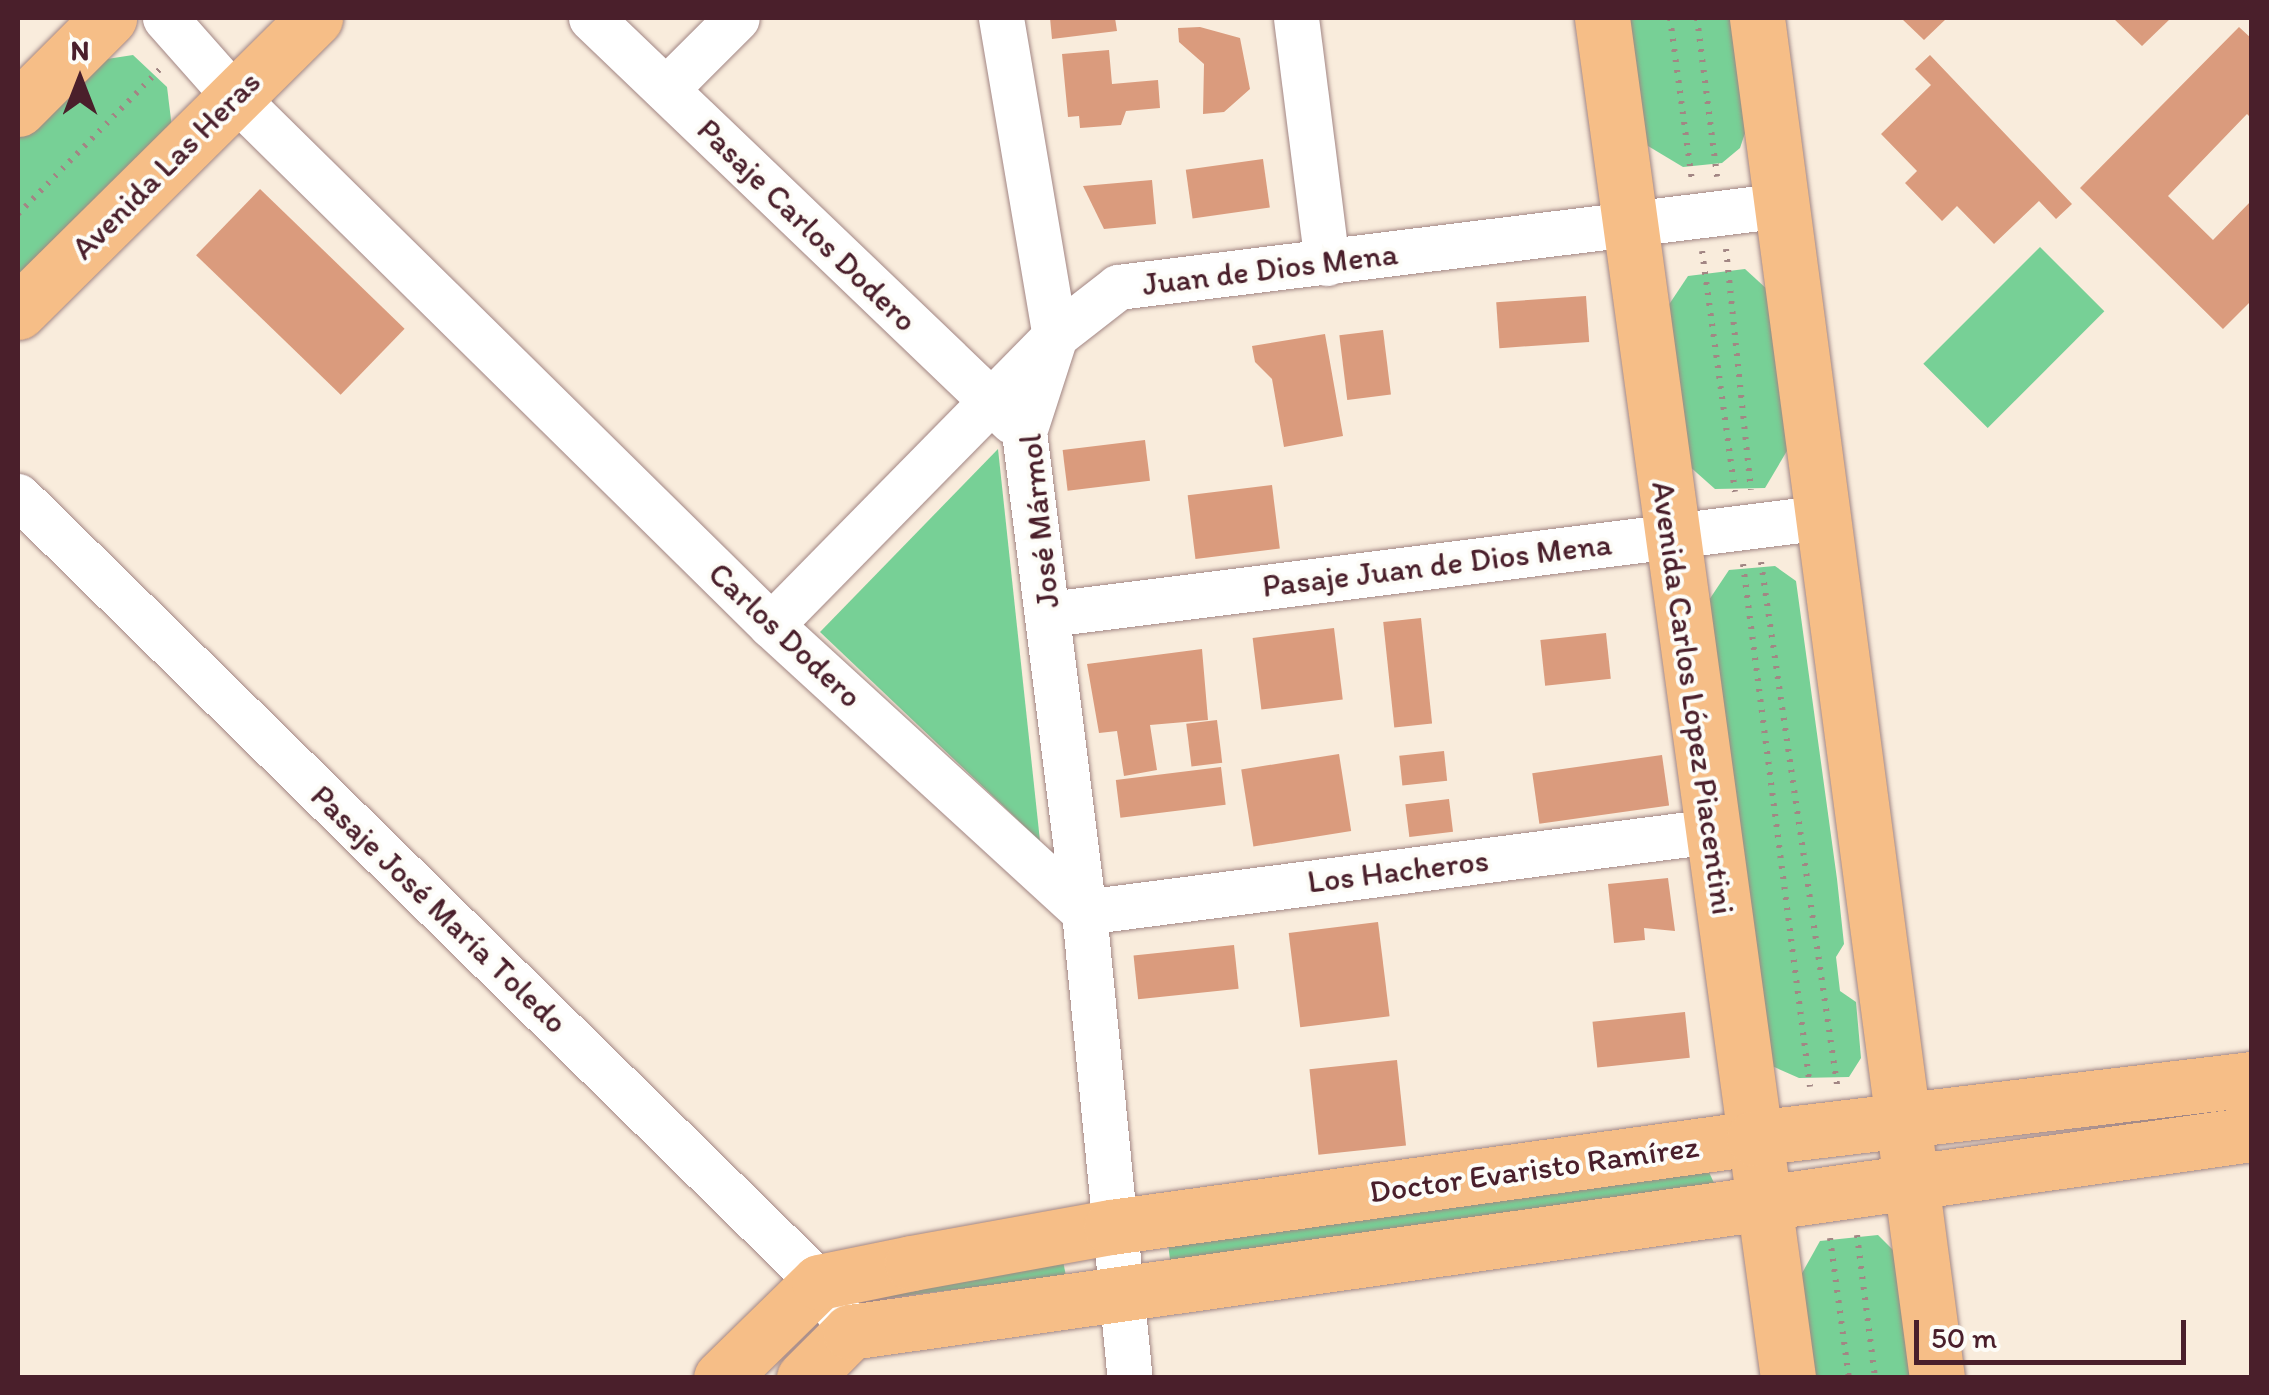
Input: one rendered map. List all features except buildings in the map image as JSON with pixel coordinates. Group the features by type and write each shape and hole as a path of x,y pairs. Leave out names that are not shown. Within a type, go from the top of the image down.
{"main road":[{"path":"18,109 109,18"},
{"name":"Avenida Las Heras","path":"18,312 315,18"},
{"name":"Avenida Carlos López Piacentini","path":"1602,18 1754,1138 1767,1201 1788,1378"},
{"path":"1757,18 1938,1378"},
{"name":"Doctor Evaristo Ramírez","path":"819,1282 1111,1227 1754,1138 2252,1079"},
{"name":"Doctor Evaristo Ramírez","path":"850,1332 2252,1134"},
{"path":"721,1378 819,1282"},
{"path":"804,1378 850,1332"}],"street":[{"name":"Pasaje Carlos Dodero","path":"591,18 1008,417"},
{"path":"666,89 737,18"},
{"path":"1001,18 1055,336"},
{"path":"1296,18 1327,263"},
{"name":"Carlos Dodero","path":"177,30 234,96 771,625 1084,912"},
{"name":"Juan de Dios Mena","path":"771,625 1008,417 1055,336 1118,287 1784,205"},
{"name":"José Mármol","path":"1008,417 1049,614 1084,912"},
{"name":"Pasaje José María Toledo","path":"18,496 819,1282 850,1332"},
{"name":"Pasaje Juan de Dios Mena","path":"1049,614 1825,517"},
{"name":"Los Hacheros","path":"1084,912 1712,831"},
{"path":"1084,912 1111,1227 1130,1378"}],"path":[{"path":"1670,18 1710,214 1747,526 1803,820 1829,1129"},
{"path":"1697,18 1710,214 1747,526 1829,1129"},
{"path":"18,214 177,30"},
{"path":"1838,1193 1848,1378"},
{"path":"1838,1193 1875,1378"}],"green space":[{"path":"1625,18 1737,18 1751,115 1740,148 1722,163 1683,167 1643,143"},
{"path":"133,55 167,87 172,128 18,282 18,137 94,61"},
{"path":"2040,247 2104,311 1988,428 1923,364"},
{"path":"1745,269 1768,290 1794,439 1765,488 1715,489 1688,465 1666,309 1688,276"},
{"path":"998,449 1040,841 820,632"},
{"path":"1775,566 1796,581 1844,944 1836,957 1840,991 1856,1002 1861,1058 1849,1077 1799,1078 1772,1066 1707,603 1729,570"},
{"path":"1708,1170 1714,1183 1172,1276 1168,1243"},
{"path":"1878,1235 1900,1257 1916,1377 1815,1377 1801,1275 1820,1241"},
{"path":"1061,1251 1066,1276 878,1299 878,1279"}]}
